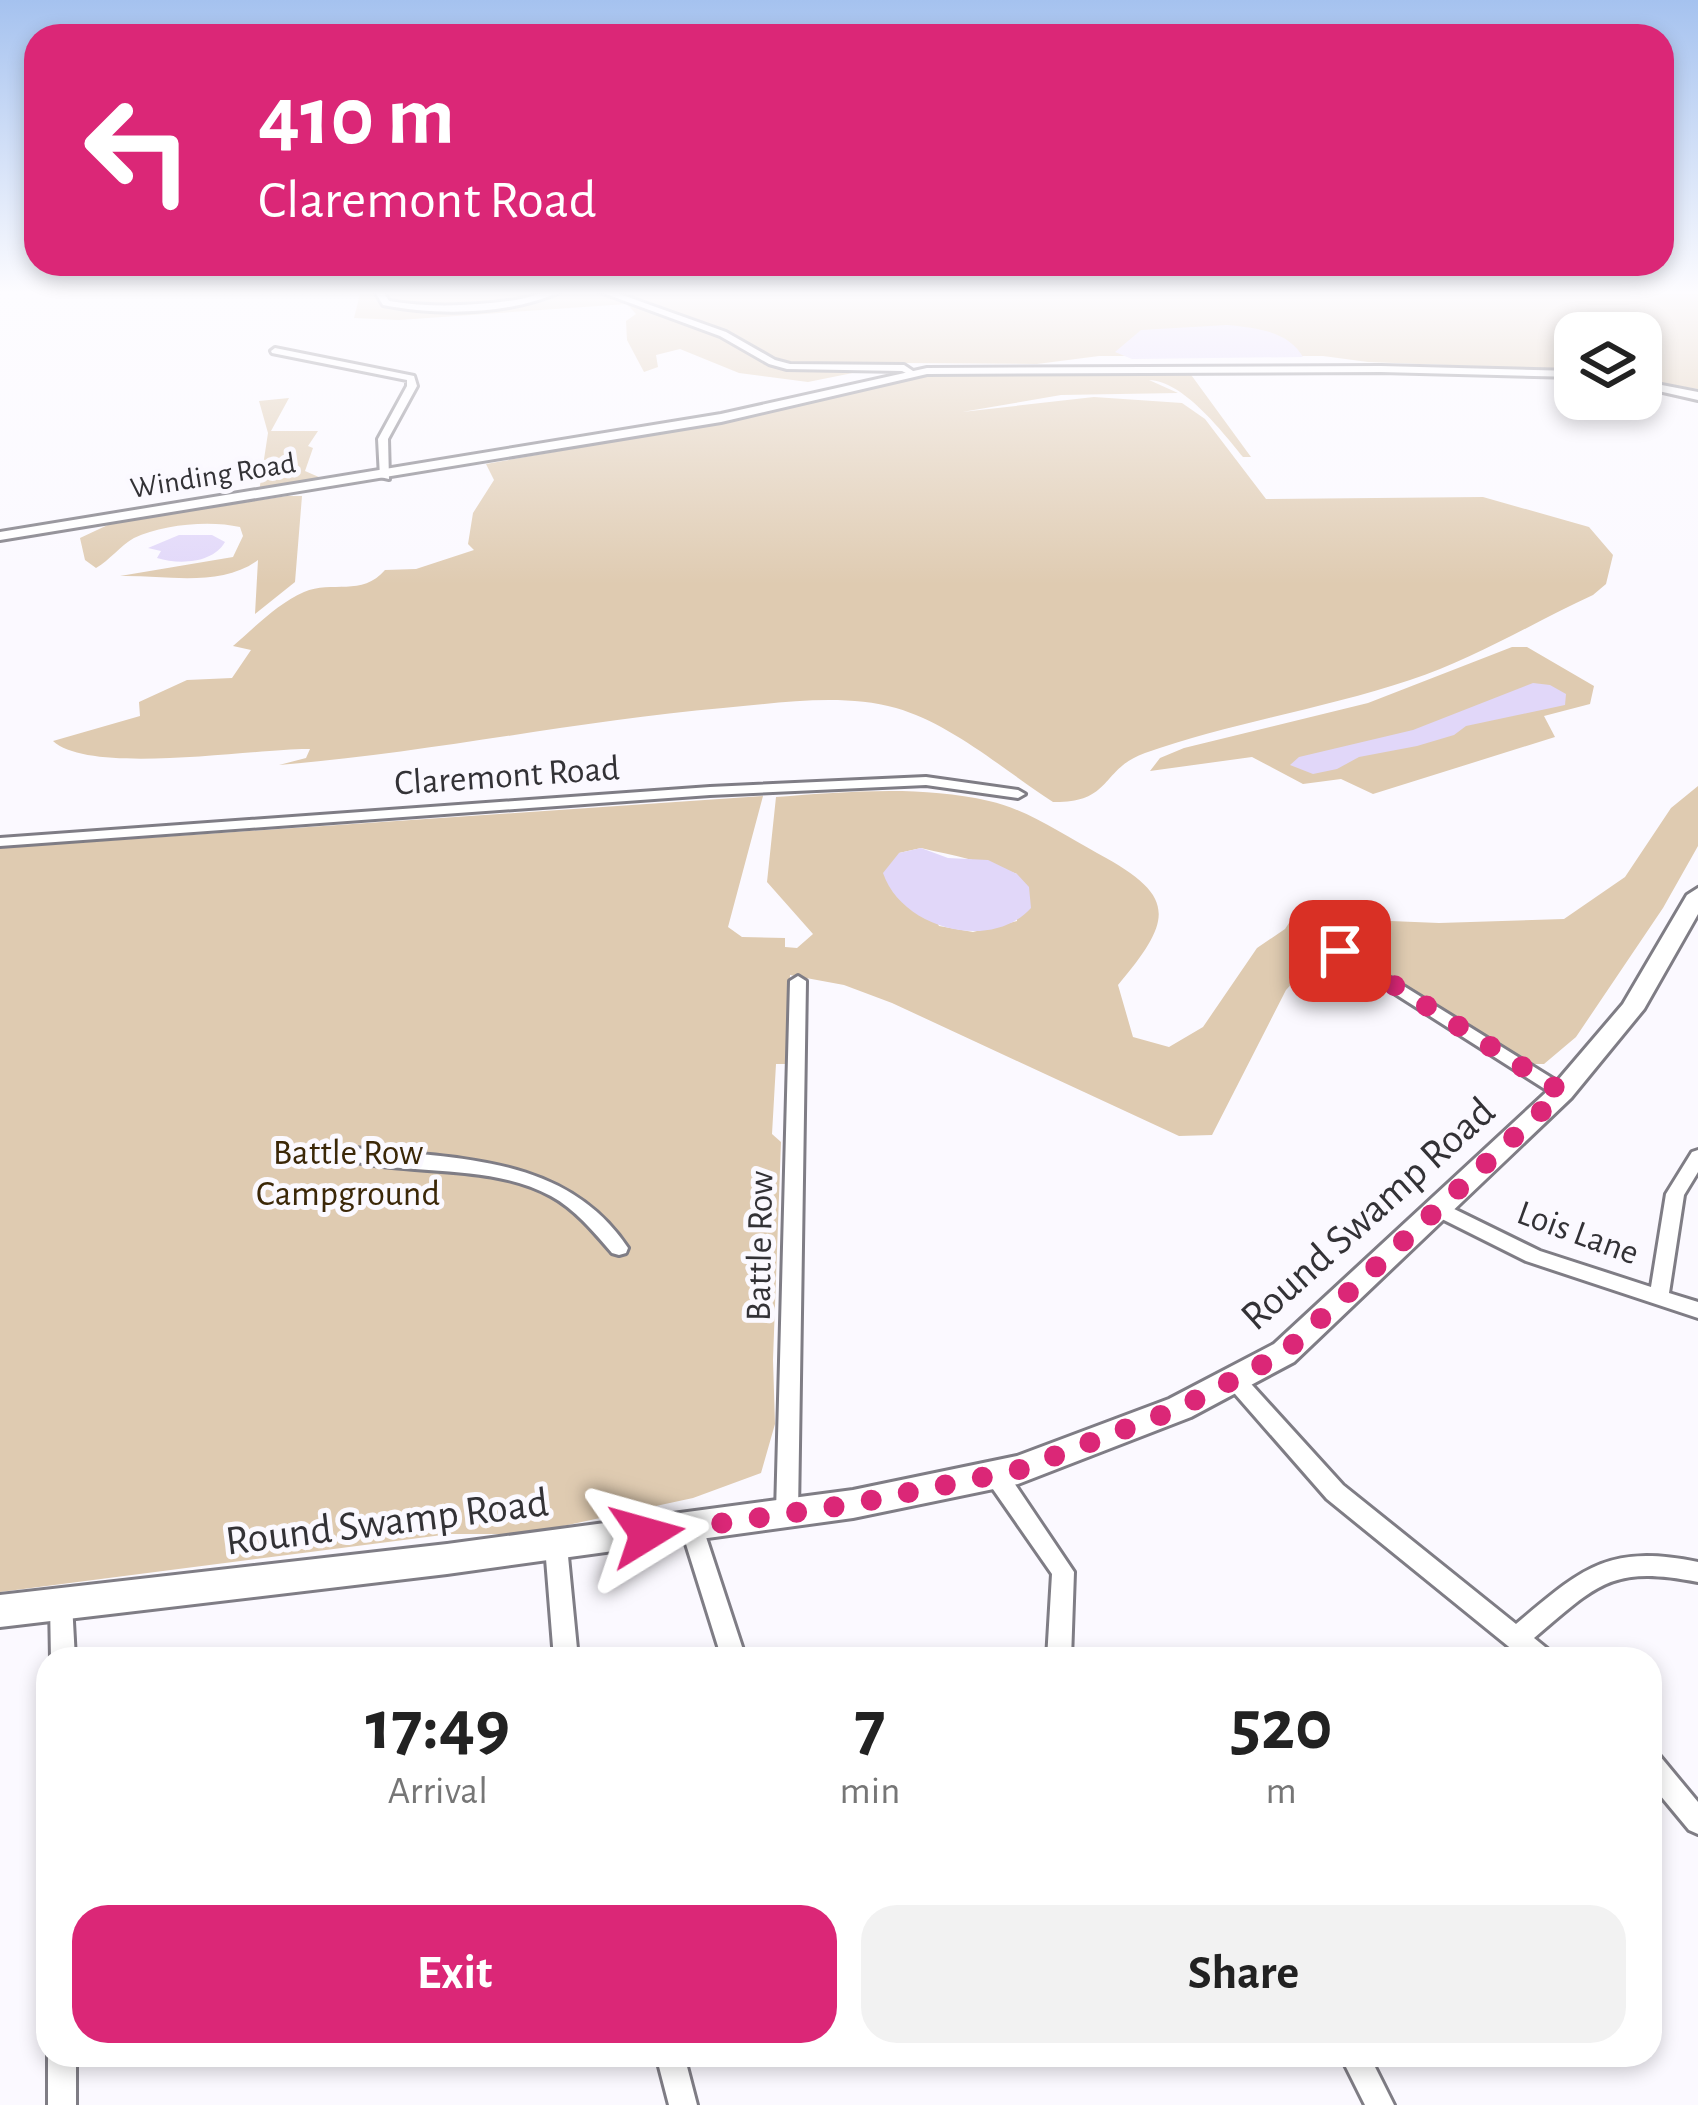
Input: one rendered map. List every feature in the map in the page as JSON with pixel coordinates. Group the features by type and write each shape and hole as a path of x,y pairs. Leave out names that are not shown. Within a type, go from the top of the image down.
{"main road":[{"name":"Round Swamp Road","path":"0,1611 556,1546 787,1513 996,1475 1112,1435 1236,1381 1284,1353 1440,1210 1562,1092 1632,1009 1698,895"}],"street":[{"path":"385,477 383,439 411,388"},
{"name":"Winding Road","path":"0,536 385,477 755,412 851,388"},
{"path":"1662,388 1698,396"},
{"name":"Claremont Road","path":"0,842 710,791 926,781 1018,794"},
{"path":"1340,951 1562,1092"},
{"name":"Battle Row","path":"787,1513 799,981"},
{"path":"354,1155 523,1178 556,1190 619,1248"},
{"path":"1659,1297 1675,1194 1698,1157"},
{"name":"Lois Lane","path":"1440,1210 1533,1256 1698,1310"},
{"path":"1236,1381 1335,1492 1527,1647"},
{"path":"996,1475 1063,1572 1059,1647"},
{"path":"692,1528 730,1647"},
{"path":"556,1546 565,1647"},
{"path":"1516,1638 1592,1577 1617,1565 1664,1563 1698,1572"},
{"path":"61,1603 63,1647"},
{"path":"1662,1778 1698,1821"},
{"path":"62,2067 62,2105"},
{"path":"673,2067 683,2105"},
{"path":"1360,2067 1380,2105"}],"green space":[{"path":"868,388 1167,388 1178,393 1061,395 962,412 1094,397 1182,403 1205,419 1266,499 1483,497 1589,527 1613,555 1606,584 1593,595 1480,651 1377,690 1145,753 1120,768 1097,791 1072,801 1053,802 917,715 854,701 788,702 668,714 279,765 306,758 310,749 137,759 73,751 53,741 140,716 139,702 187,680 232,678 251,650 233,646 275,609 304,592 357,586 385,570 416,569 474,550 468,544 473,513 494,480 486,464 741,419"},
{"path":"1201,388 1251,457 1243,457 1213,421 1175,389"},
{"path":"289,398 271,431 318,431 308,446 313,448 305,471 328,481 259,492 268,433 259,401"},
{"path":"302,496 295,582 255,614 258,560 210,577 120,576 233,557 243,536 240,527 201,524 158,529 134,538 96,568 85,560 80,538 112,523"},
{"path":"1512,647 1527,647 1594,686 1590,704 1544,716 1555,737 1373,794 1341,779 1303,784 1252,757 1150,771 1160,758 1184,748 1368,703"},
{"name":"Battle Row Campground","path":"1698,786 1698,846 1663,908 1576,1037 1544,1064 1530,1064 1333,943 1319,940 1322,951 1286,990 1212,1135 1179,1136 892,1003 844,985 790,975 786,1064 776,1064 772,1134 781,1142 775,1424 761,1473 693,1498 526,1534 450,1534 0,1592 0,848 763,796 728,927 742,937 785,938 785,947 797,948 813,934 767,882 776,797 882,791 962,796 1003,805 1044,823 1123,868 1154,896 1157,925 1118,985 1133,1037 1169,1047 1203,1027 1257,948 1285,929 1293,917 1439,923 1564,919 1625,877 1671,808","holes":["921,848 1017,874 1017,921 973,932 939,926 899,853"]}],"shaded area":[{"path":"179,535 212,535 225,542 213,554 185,562 157,558 161,551 148,548"},
{"path":"1533,683 1566,694 1565,705 1466,726 1454,735 1359,757 1337,769 1313,774 1290,765 1299,757 1413,730"},
{"path":"921,848 948,858 988,860 1017,874 1029,887 1031,908 994,929 949,928 928,920 893,892 883,873 899,853"}],"route":[{"path":"647,1534 853,1504 1018,1470 1180,1408 1284,1353 1562,1092 1340,951"}]}
